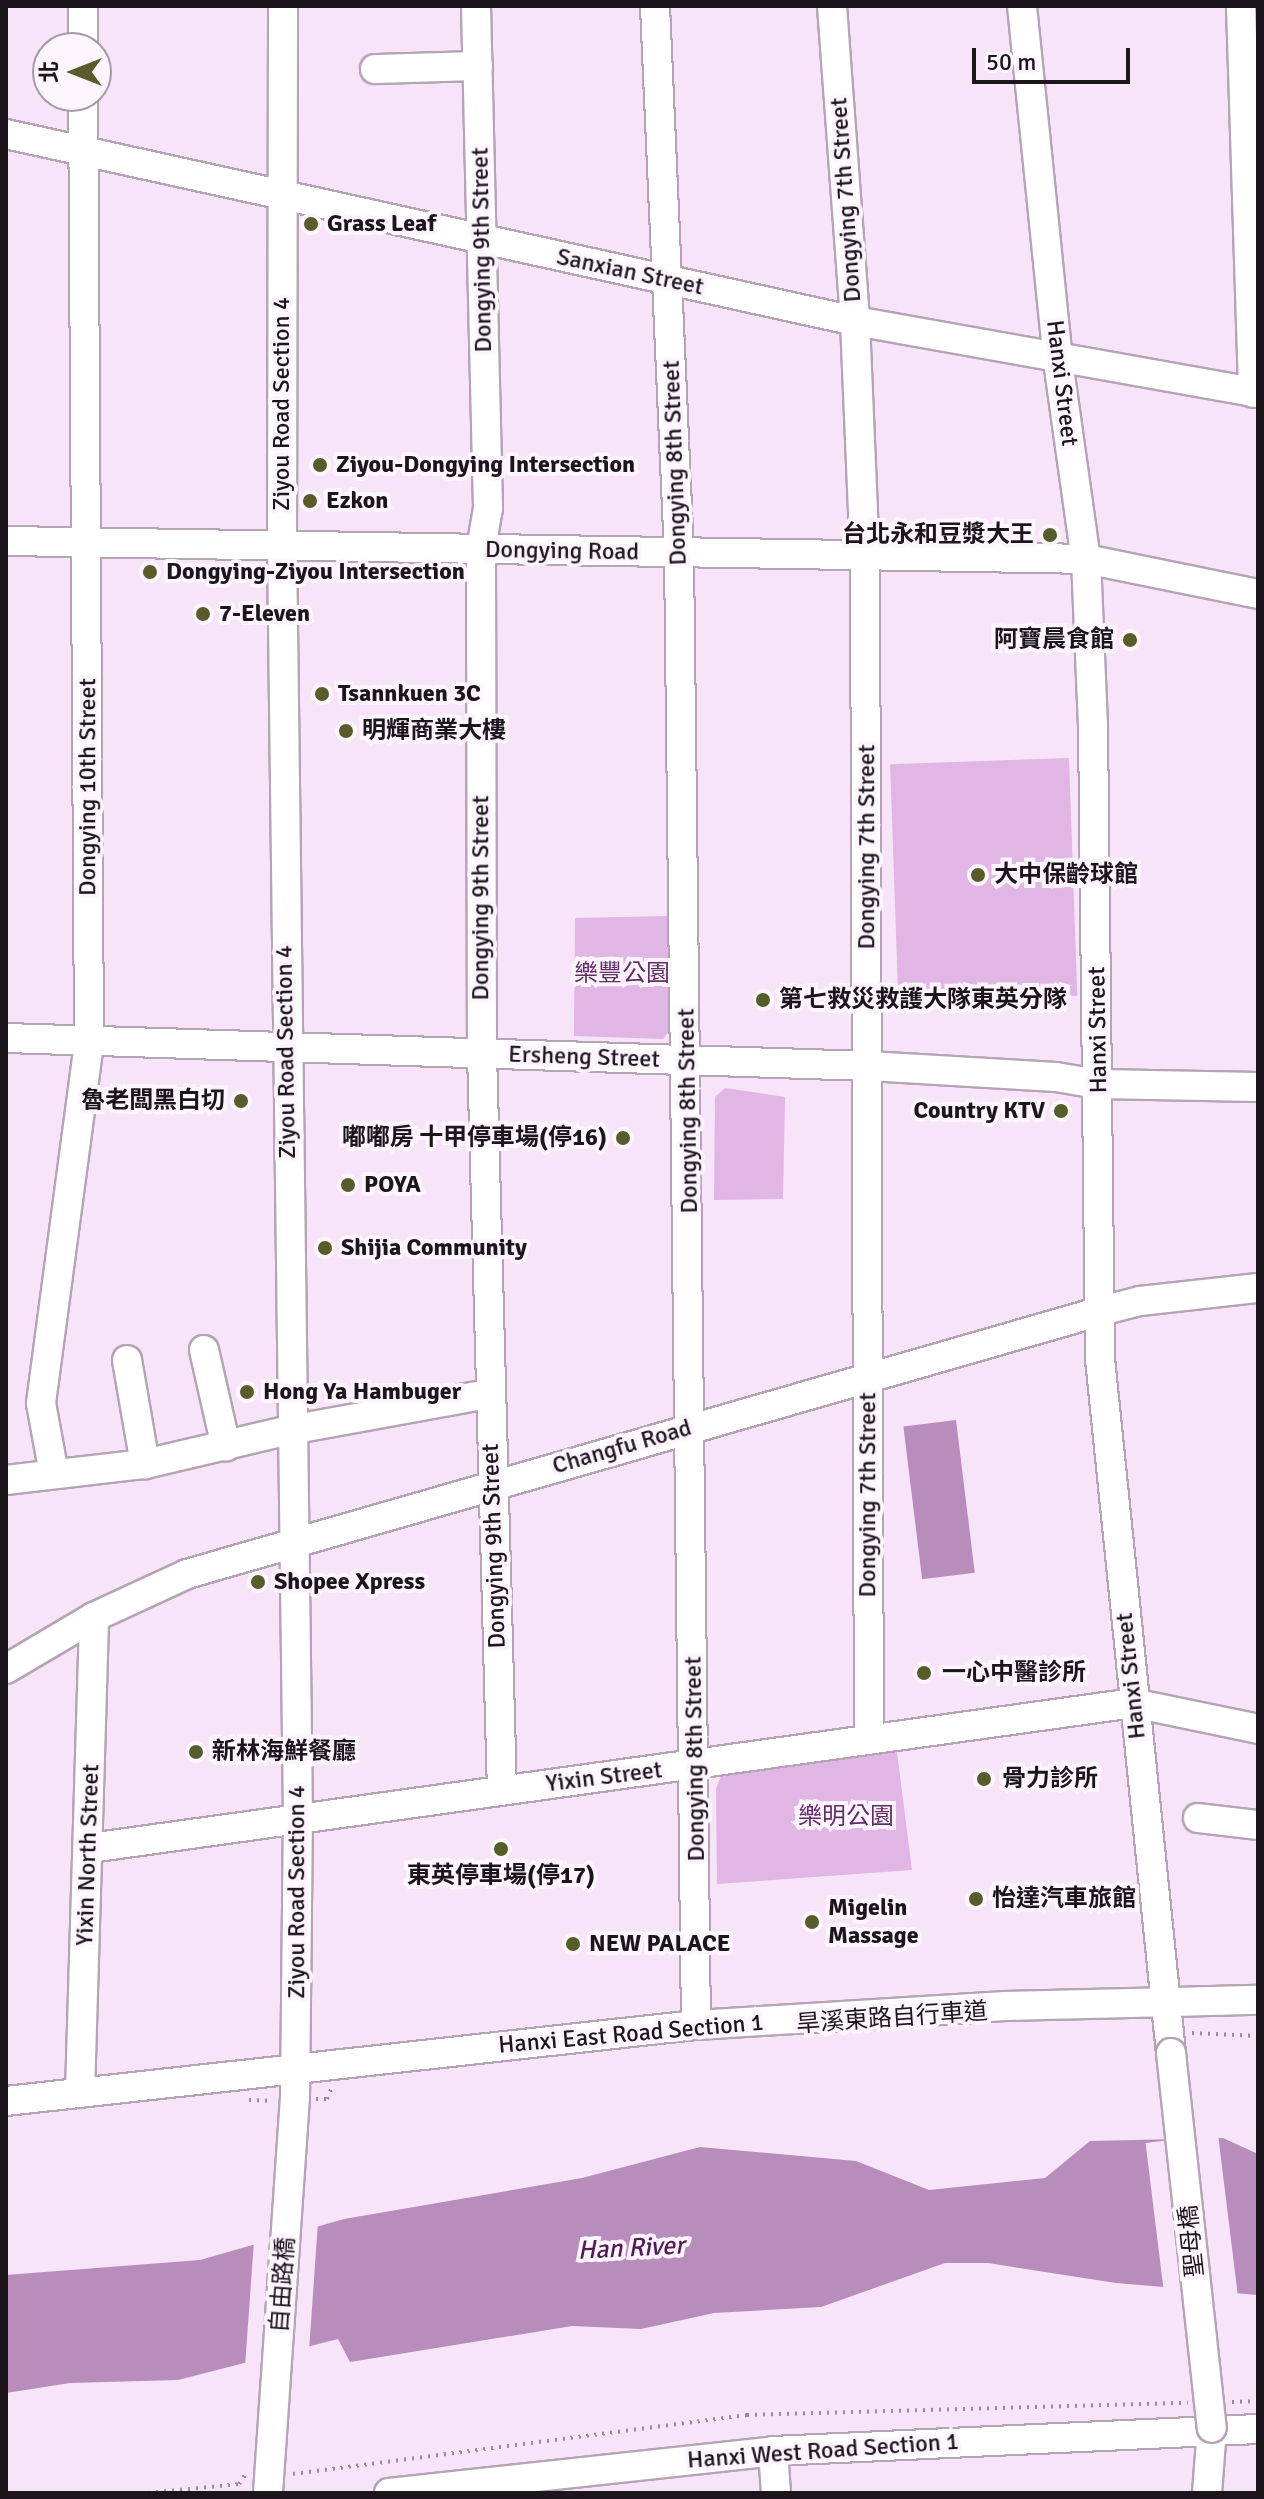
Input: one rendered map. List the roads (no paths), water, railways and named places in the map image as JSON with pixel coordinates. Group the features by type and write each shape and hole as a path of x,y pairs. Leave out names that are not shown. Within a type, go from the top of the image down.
{"street":[{"path":"83,6 83,32"},
{"name":"Ziyou Road Section 4","path":"283,6 282,546 286,1049 298,1818 295,2098"},
{"name":"Dongying 9th Street","path":"476,6 488,508 481,549 482,1053 488,1394 502,1790"},
{"name":"Dongying 8th Street","path":"655,6 679,553 688,1061 696,2025"},
{"name":"Dongying 7th Street","path":"832,6 855,321 865,555 869,1738"},
{"name":"Hanxi Street","path":"1022,6 1058,361 1086,559 1098,1084 1100,1359 1171,2053"},
{"path":"1241,6 1252,101 1255,393"},
{"path":"375,69 478,66"},
{"name":"Dongying 10th Street","path":"54,1474 41,1403 89,1041 89,542 83,112"},
{"name":"Sanxian Street","path":"6,134 855,321 1058,361 1255,393"},
{"name":"Dongying Road","path":"6,541 1086,559 1258,594"},
{"name":"Ersheng Street","path":"6,1038 869,1066 1056,1077 1098,1084 1258,1087"},
{"name":"Changfu Road","path":"6,1669 94,1617 187,1574 293,1545 492,1483 1101,1311 1140,1301 1258,1288"},
{"path":"204,1350 226,1447"},
{"path":"127,1360 145,1464"},
{"path":"6,1480 145,1464 290,1430 488,1394"},
{"name":"Yixin North Street","path":"80,2093 90,1848 94,1617"},
{"name":"Yixin Street","path":"90,1848 1133,1703 1258,1729"},
{"path":"1198,1818 1258,1825"},
{"name":"Hanxi East Road Section 1","path":"6,2101 696,2025 1168,2001 1258,2000"},
{"name":"聖母橋","path":"1171,2053 1212,2428"},
{"name":"自由路橋","path":"270,2483 295,2098"},
{"path":"1207,2493 1212,2428"},
{"name":"Hanxi West Road Section 1","path":"389,2493 500,2488 773,2451 1212,2428 1258,2429"},
{"path":"773,2451 776,2493"}],"water":[{"path":"956,1420 975,1573 922,1579 903,1426"},
{"name":"Han River","path":"1223,2138 1258,2154 1258,2295 1116,2283 988,2263 945,2263 821,2307 714,2313 641,2329 572,2326 350,2362 338,2339 178,2380 70,2383 6,2393 6,2275 200,2260 344,2219 582,2178 700,2147 856,2161 929,2190 1045,2178 1090,2141"}],"place":[{"name":"Grass Leaf","path":"311,224"},
{"name":"Ziyou-Dongying Intersection","path":"320,465"},
{"name":"Ezkon","path":"310,501"},
{"name":"台北永和豆漿大王","path":"1050,535"},
{"name":"Dongying-Ziyou Intersection","path":"150,572"},
{"name":"7-Eleven","path":"203,614"},
{"name":"阿寶晨食館","path":"1130,640"},
{"name":"Tsannkuen 3C","path":"322,694"},
{"name":"明輝商業大樓","path":"346,731"},
{"name":"大中保齡球館","path":"978,875"},
{"name":"第七救災救護大隊東英分隊","path":"763,1000"},
{"name":"魯老闆黑白切","path":"241,1101"},
{"name":"Country KTV","path":"1061,1111"},
{"name":"嘟嘟房 十甲停車場(停16)","path":"623,1138"},
{"name":"POYA","path":"348,1185"},
{"name":"Shijia Community","path":"325,1248"},
{"name":"Hong Ya Hambuger","path":"247,1392"},
{"name":"Shopee Xpress","path":"258,1582"},
{"name":"一心中醫診所","path":"924,1673"},
{"name":"新林海鮮餐廳","path":"196,1752"},
{"name":"骨力診所","path":"984,1779"},
{"name":"東英停車場(停17)","path":"501,1849"},
{"name":"怡達汽車旅館","path":"976,1899"},
{"name":"Migelin Massage","path":"812,1922"},
{"name":"NEW PALACE","path":"573,1944"}],"park label":[{"name":"樂豐公園","path":"622,974"},
{"name":"樂明公園","path":"846,1817"}]}
